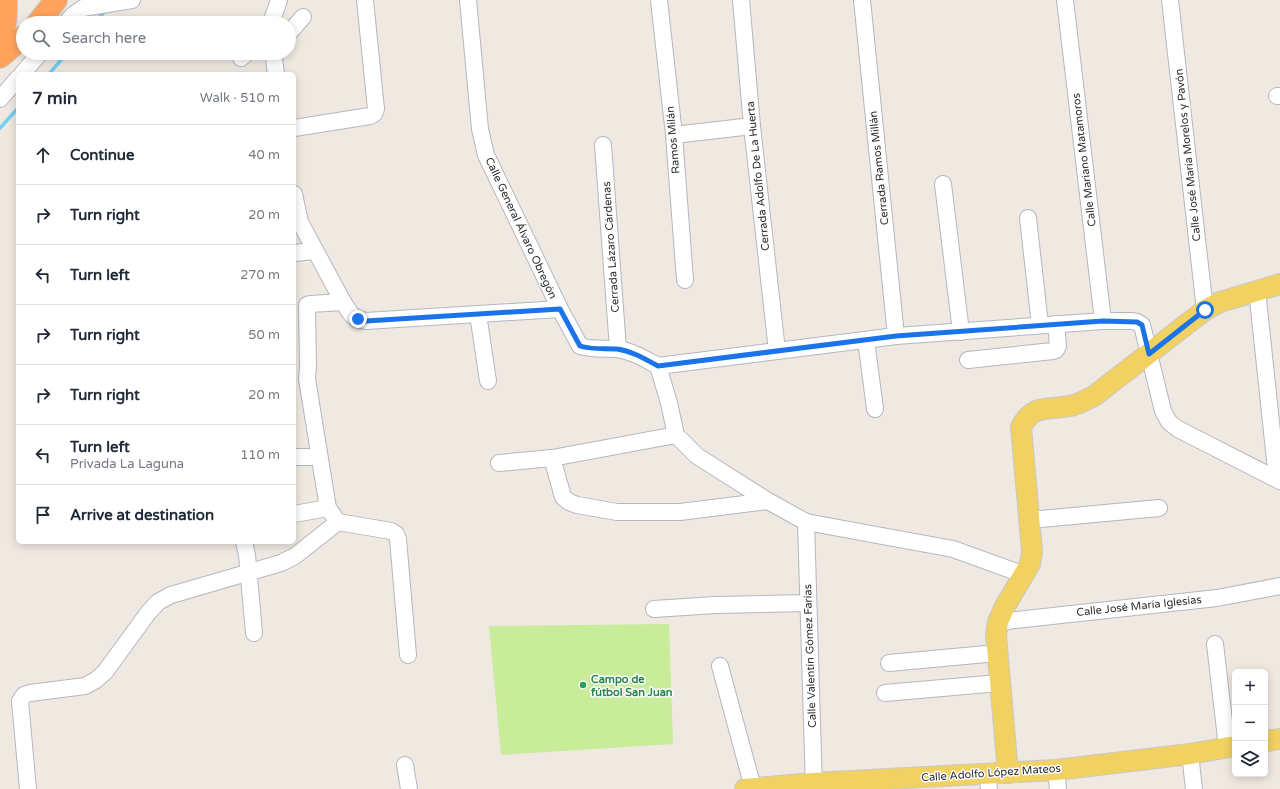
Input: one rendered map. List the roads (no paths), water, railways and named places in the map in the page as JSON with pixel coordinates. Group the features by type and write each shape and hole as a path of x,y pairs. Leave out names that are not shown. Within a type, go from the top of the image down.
{"highway":[{"path":"0,35 3,31 6,19 6,0"},
{"path":"43,16 56,0"},
{"path":"0,57 16,43"}],"main road":[{"path":"1008,773 999,683 996,634 998,622 1004,608 1025,575 1030,564 1032,551 1022,427 1026,417 1037,410 1073,405 1094,396 1205,310 1220,302 1280,284"},
{"path":"1268,741 1280,739"},
{"name":"Calle Adolfo López Mateos","path":"749,788 988,782 1008,773 1057,779 1231,747"}],"street":[{"path":"72,16 83,8 132,0"},
{"path":"273,16 279,0"},
{"path":"296,128 370,116 374,114 376,110 365,0"},
{"name":"Calle General Álvaro Obregón","path":"468,0 480,129 486,155 560,309 580,346 586,348 618,349 636,354 658,366"},
{"name":"Ramos Milán","path":"659,0 674,135 685,280"},
{"name":"Cerrada Adolfo De La Huerta","path":"742,0 752,126 777,351"},
{"name":"Cerrada Ramos Millán","path":"862,0 896,336"},
{"name":"Calle Mariano Matamoros","path":"1065,0 1103,321"},
{"name":"Calle José María Morelos y Pavón","path":"1170,0 1205,310"},
{"path":"296,25 303,17"},
{"path":"24,72 34,60"},
{"path":"274,60 276,72"},
{"path":"0,99 16,80"},
{"path":"674,135 752,126"},
{"name":"Cerrada Lázaro Cárdenas","path":"603,144 618,349"},
{"path":"943,184 961,332"},
{"path":"296,203 300,222 315,251 343,302 351,314 358,319 366,321 560,309"},
{"path":"1028,218 1040,325"},
{"path":"296,253 315,251"},
{"path":"1025,575 953,549 806,522 768,501 697,456 676,434 658,366 896,336 1103,321 1137,322 1142,325 1163,411 1169,422 1178,429 1278,480 1275,412 1257,290"},
{"path":"343,302 307,305 308,366 300,379 319,457 328,508 338,522 392,531 396,534 398,539 408,655"},
{"path":"478,314 488,381"},
{"path":"968,360 1056,350 1058,346 1056,324"},
{"path":"866,340 874,409"},
{"path":"499,463 552,458 676,434"},
{"path":"296,458 319,457"},
{"path":"552,458 563,497 569,502 577,505 617,512 680,512 768,501"},
{"path":"296,514 328,508"},
{"path":"1030,520 1159,508"},
{"path":"28,789 20,701 24,695 85,686 96,680 105,672 148,613 158,602 171,595 280,563 295,556 338,522"},
{"name":"Calle Valentín Gómez Farías","path":"806,522 814,786"},
{"path":"244,544 254,633"},
{"name":"Calle José María Iglesias","path":"998,622 1217,598 1280,586"},
{"path":"654,609 715,605 808,603"},
{"path":"1215,644 1231,747"},
{"path":"889,663 997,653"},
{"path":"720,666 749,788"},
{"path":"885,693 999,683"},
{"path":"1190,754 1194,789"},
{"path":"405,765 409,789"}],"waterway":[{"path":"100,16 106,10"},
{"path":"51,72 61,60"},
{"path":"0,128 16,110"}],"place":[{"name":"Campo de fútbol San Juan","path":"583,685"}]}
